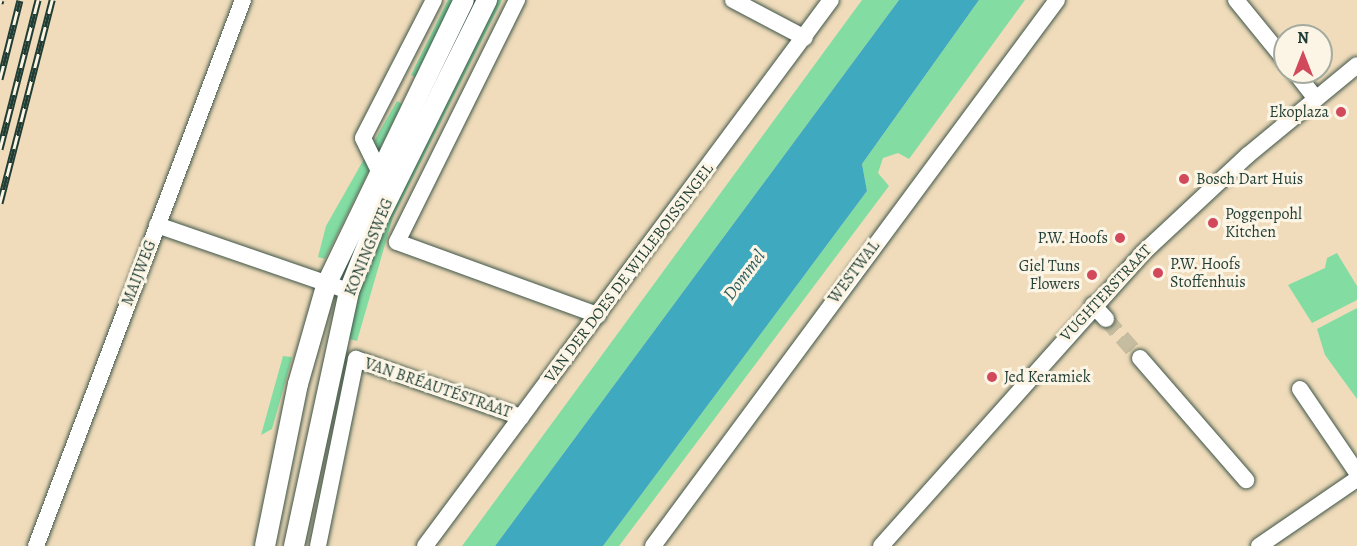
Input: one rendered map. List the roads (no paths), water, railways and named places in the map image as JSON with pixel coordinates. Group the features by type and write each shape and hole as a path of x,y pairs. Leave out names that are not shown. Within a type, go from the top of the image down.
{"street":[{"name":"MAIJWEG","path":"36,546 243,0"},
{"path":"378,169 363,138 434,0"},
{"name":"KONINGSWEG","path":"265,546 298,384 327,283 378,169 464,0"},
{"name":"KONINGSWEG","path":"294,546 349,291 376,223 487,0"},
{"name":"KONINGSWEG","path":"517,0 397,242 598,315"},
{"path":"733,0 805,38"},
{"name":"VAN DER DOES DE WILLEBOISSINGEL","path":"425,546 805,38 831,0"},
{"name":"WESTWAL","path":"653,546 1057,0"},
{"path":"1236,0 1273,45"},
{"name":"VUGHTERSTRAAT","path":"881,546 1093,305 1189,209 1357,65"},
{"path":"1304,84 1316,99"},
{"path":"157,225 349,291"},
{"path":"1093,305 1106,319"},
{"path":"1140,358 1246,480"},
{"name":"VAN BRÉAUTÉSTRAAT","path":"318,546 356,359 521,417"},
{"path":"1300,389 1357,473"},
{"path":"1258,546 1357,479"}],"water":[{"name":"Dommel","path":"899,0 979,0 862,164 867,191 603,546 495,546"}],"tunnel":[{"path":"1106,319 1140,358"}],"railway":[{"path":"0,79 20,0"},
{"path":"0,149 38,0"},
{"path":"0,203 52,0"}],"place":[{"name":"Ekoplaza","path":"1341,112"},
{"name":"Bosch Dart Huis","path":"1184,179"},
{"name":"Poggenpohl Kitchen","path":"1213,223"},
{"name":"P.W. Hoofs","path":"1120,238"},
{"name":"P.W. Hoofs Stoffenhuis","path":"1158,273"},
{"name":"Giel Tuns Flowers","path":"1092,275"},
{"name":"Jed Keramiek","path":"992,377"}]}
